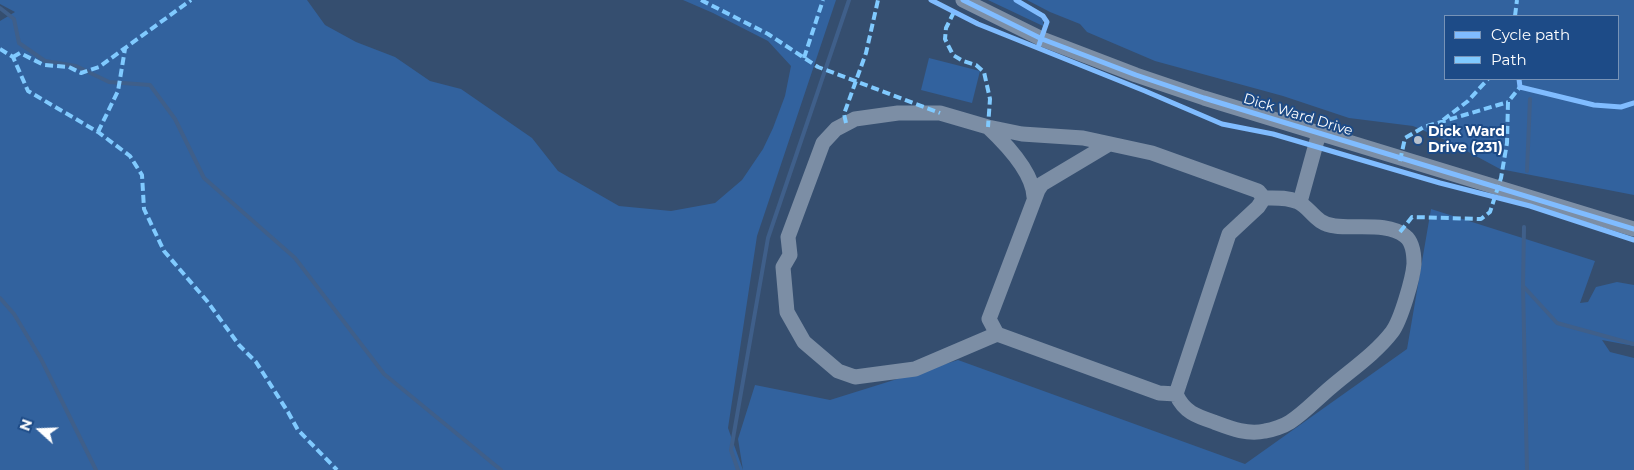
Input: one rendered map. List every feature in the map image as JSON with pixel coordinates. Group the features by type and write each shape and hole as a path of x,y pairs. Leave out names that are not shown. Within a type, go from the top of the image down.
{"street":[{"name":"Dick Ward Drive","path":"963,0 1042,39 1136,75 1204,98 1634,229"},
{"path":"997,334 915,369 855,377 838,371 804,342 787,312 783,267 790,255 788,237 822,144 828,135 855,119 906,113 940,113 988,127 1022,134 1083,138 1152,154 1258,191 1264,198 1285,198 1300,202 1315,217 1326,224 1385,228 1400,232 1409,239 1413,247 1414,266 1399,322 1394,330 1380,345 1289,423 1265,432 1239,431 1193,415 1180,404 1176,394 1229,234 1258,207 1264,198"},
{"path":"988,127 1021,165 1031,181 1034,197"},
{"path":"1300,202 1319,133"},
{"path":"1110,144 1042,184 1034,197 989,319 997,334 1159,392 1176,394"}],"shaded area":[{"path":"0,0 307,0 325,25 356,42 395,57 430,81 461,89 532,138 558,171 619,206 671,211 715,203 742,180 763,149 773,128 785,96 791,66 768,41 683,0 836,0 757,236 728,428 743,470 0,470 0,21 15,12 0,4"},
{"path":"988,0 1015,0 1042,19 1043,26"},
{"path":"1027,0 1634,0 1634,195 1500,169 1450,142 1413,126 1349,118 1283,96 1155,61 1087,32 1080,24"},
{"path":"929,58 980,71 972,103 921,90"},
{"path":"1431,209 1595,261 1580,303 1588,302 1596,287 1617,282 1634,285 1634,346 1602,340 1610,352 1634,358 1634,470 743,470 738,439 755,385 830,400 958,360 1245,464 1407,349"}],"waterway":[{"path":"738,470 731,450 768,238 849,0"},
{"path":"0,8 14,19 19,43 45,61 76,66 109,82 150,85 175,119 204,178 295,258 384,374 501,470"},
{"path":"1527,171 1530,99"},
{"path":"1524,227 1523,286 1557,323 1634,344"},
{"path":"1523,286 1527,470"},
{"path":"0,298 14,314 41,359 96,470"}],"marked path":[{"path":"13,57 20,53 44,65 69,67 81,73 99,67 191,0"},
{"path":"701,0 768,34 818,67 940,113"},
{"path":"804,58 823,0"},
{"path":"846,123 844,114 866,53 878,0"},
{"path":"1515,15 1517,0"},
{"path":"954,12 946,28 945,39 953,55 963,61 976,65 984,72 990,99 988,127"},
{"path":"0,49 13,57 28,91 98,132 130,156 142,175 144,209 164,251 207,301 239,345 256,362 298,430 337,470"},
{"path":"98,132 118,91 125,49"},
{"path":"1443,120 1468,101 1487,80"},
{"path":"1400,232 1412,217 1481,219 1490,212 1501,178 1507,143 1508,102 1520,87"},
{"path":"1400,161 1405,138 1424,127 1508,102"}],"cycle path":[{"path":"931,0 978,24 1222,124 1273,134 1440,183 1530,206 1634,240"},
{"path":"963,0 1042,39 1136,75 1204,98 1634,229"},
{"path":"1016,0 1043,16 1047,22 1039,45"},
{"path":"1519,80 1520,87 1594,105 1621,107 1634,103"}],"place":[{"name":"Dick Ward Drive (231)","path":"1418,140"}]}
